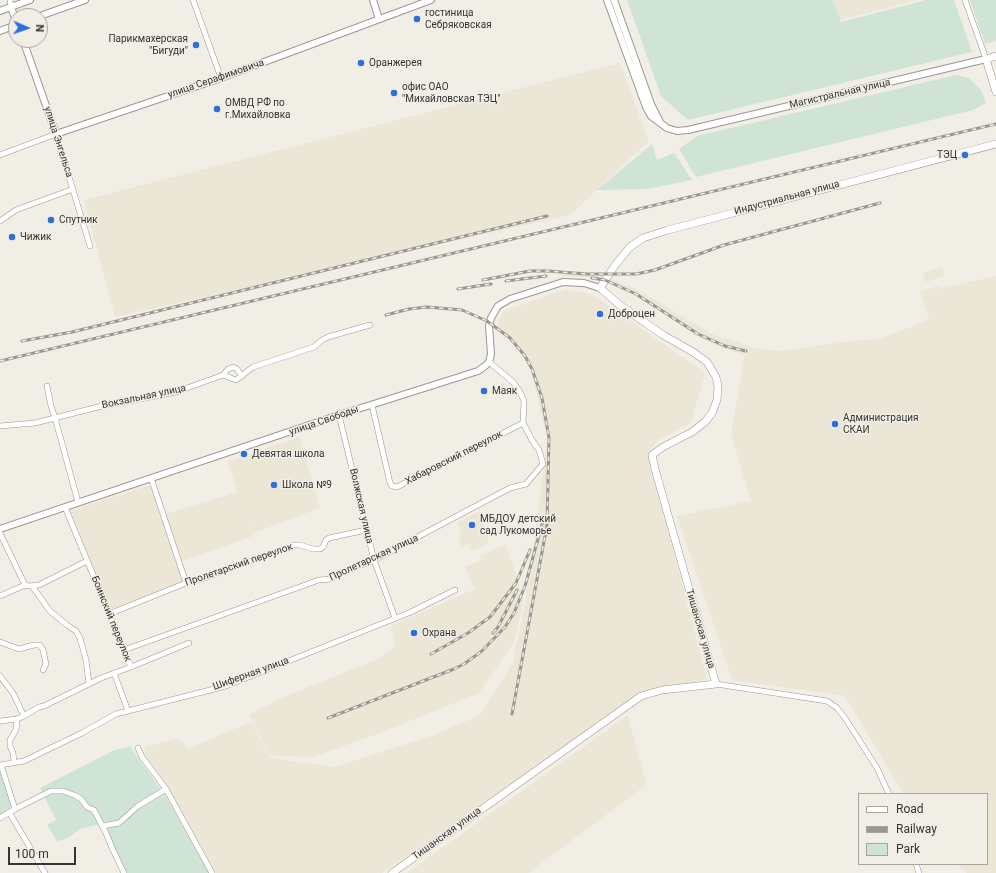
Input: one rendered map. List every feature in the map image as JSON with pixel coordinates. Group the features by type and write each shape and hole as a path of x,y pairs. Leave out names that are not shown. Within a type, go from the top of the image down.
{"main road":[{"path":"996,56 986,59 996,92"},
{"name":"Индустриальная улица","path":"600,288 616,264 630,247 643,238 688,224 996,144"},
{"name":"Тишанская улица","path":"392,873 641,696 662,690 716,684 652,455 663,447 692,432 705,422 712,413 717,400 718,386 716,377 707,362 693,352 663,335 621,306 600,288"}],"street":[{"path":"10,0 11,7"},
{"path":"0,11 30,0"},
{"path":"48,13 85,0"},
{"path":"193,0 221,78"},
{"path":"372,0 379,19"},
{"name":"улица Серафимовича","path":"0,155 56,134 221,78 431,0"},
{"path":"607,0 646,107 651,116 661,124"},
{"path":"614,0 651,104 661,124"},
{"path":"965,0 986,59"},
{"name":"улица Энгельса","path":"26,48 56,134 90,246"},
{"name":"Магистральная улица","path":"661,124 667,128 677,131 688,130 986,59"},
{"path":"0,221 16,210 73,189"},
{"path":"523,423 524,402 520,392 513,382 489,362 490,318 498,306 510,299 563,282 584,283 600,288"},
{"path":"223,375 228,369 233,367 237,369 242,376 253,368 314,347 328,337 370,325"},
{"name":"улица Свободы","path":"0,529 339,415 478,371 489,362"},
{"name":"Вокзальная улица","path":"0,426 31,424 98,407 176,392 223,375 236,380 242,376"},
{"path":"47,386 51,406 78,502"},
{"name":"Хабаровский переулок","path":"372,405 390,483 394,487 523,423"},
{"name":"Волжская улица","path":"339,415 374,560 395,618"},
{"name":"Пролетарская улица","path":"124,650 319,580 331,579 340,573 374,560 510,488 526,484 543,464 539,450 523,423"},
{"path":"151,478 186,583"},
{"name":"Боинский переулок","path":"0,721 17,719 89,684 131,667 65,507"},
{"name":"Пролетарский переулок","path":"110,614 186,583 202,579 294,545 320,549 329,538 366,530"},
{"path":"0,533 25,585"},
{"path":"0,596 25,585 39,585 87,561"},
{"path":"32,586 50,611 67,626 76,631 80,638 86,660 89,684"},
{"name":"Шиферная улица","path":"0,765 24,760 82,733 111,716 226,686 411,612 455,590"},
{"path":"0,642 19,649 40,645 43,650 46,664 43,670"},
{"path":"131,667 190,643"},
{"path":"114,673 128,711"},
{"path":"0,676 13,692 24,716"},
{"path":"716,684 827,701 837,708 845,718 877,768 889,793"},
{"path":"14,762 10,740 16,730 17,719"},
{"path":"138,748 142,757 166,789 212,873"},
{"path":"0,765 15,809"},
{"path":"103,826 119,823 138,806 166,789"},
{"path":"0,818 51,791 63,791 81,799 87,807 94,810 103,826 124,873"},
{"path":"9,812 45,873"}],"shaded area":[{"path":"833,0 916,0 840,20"},
{"path":"620,63 649,141 570,215 115,317 84,200"},
{"path":"942,267 945,276 925,282 923,273"},
{"path":"564,271 591,272 635,288 710,333 723,339 725,338 753,348 780,351 879,339 914,326 929,318 920,291 940,286 941,289 996,276 996,873 967,873 959,865 988,865 988,793 903,793 845,696 732,680 677,516 751,501 731,434 745,355 716,346 699,337 651,305 617,286 591,278 563,276"},
{"path":"567,289 593,295 705,373 691,423 658,440 648,453 707,679 637,695 382,873 216,873 167,785 145,755 146,747 178,738 188,749 251,722 270,758 335,767 437,734 480,715 513,663 526,598 548,439 529,362 497,324 504,311"},
{"path":"299,437 320,508 253,533 247,518 253,536 182,561 166,514 238,492 228,462"},
{"path":"151,485 183,582 110,610 70,511"},
{"path":"480,511 489,541 487,544 472,551 469,544 462,547 459,541 461,532 457,523"},
{"path":"506,544 524,600 514,642 479,693 385,731 313,757 270,756 249,715 279,699 373,661 396,647 391,626 475,589 465,567 481,560 480,556"},
{"path":"628,715 646,785 528,873 407,873"}],"green space":[{"path":"627,0 833,0 841,22 926,0 954,0 972,52 688,120 661,96"},
{"path":"970,0 996,0 996,40 985,44"},
{"path":"956,75 969,78 982,91 986,103 973,110 696,177 679,149 697,136"},
{"path":"652,144 657,160 674,153 692,180 648,189 597,190"},
{"path":"131,746 165,795 209,873 126,873 116,852 98,825 82,828 66,839 57,841 47,825 56,820 40,788 115,750"},
{"path":"0,771 12,806 0,816"}],"railway":[{"path":"0,361 996,124"},
{"path":"483,280 530,271 586,274 636,274 655,270 724,245 880,203"},
{"path":"22,341 72,332 547,216"},
{"path":"506,281 546,276"},
{"path":"592,278 605,280 636,294 698,334 725,346 746,351"},
{"path":"458,289 491,284"},
{"path":"386,315 409,309 427,307 462,310 487,321 510,338 525,356 532,369 542,398 549,438 547,525 512,714"},
{"path":"328,718 454,669 464,664 482,651 505,627 514,613 525,586 544,517"},
{"path":"431,654 468,633 490,617 516,583 530,550"},
{"path":"493,633 498,627 517,590"}],"place":[{"name":"гостиница Себряковская","path":"417,19"},
{"name":"Парикмахерская \"Бигуди\"","path":"196,45"},
{"name":"Оранжерея","path":"361,63"},
{"name":"офис ОАО \"Михайловская ТЭЦ\"","path":"394,93"},
{"name":"ОМВД РФ по г.Михайловка","path":"217,109"},
{"name":"ТЭЦ","path":"965,155"},
{"name":"Спутник","path":"51,220"},
{"name":"Чижик","path":"12,237"},
{"name":"Доброцен","path":"600,314"},
{"name":"Mаяк","path":"484,391"},
{"name":"Администрация СКАИ","path":"835,424"},
{"name":"Девятая школа","path":"244,454"},
{"name":"Школа №9","path":"274,485"},
{"name":"МБДОУ детский сад Лукоморье","path":"472,525"},
{"name":"Охрана","path":"414,633"}]}
